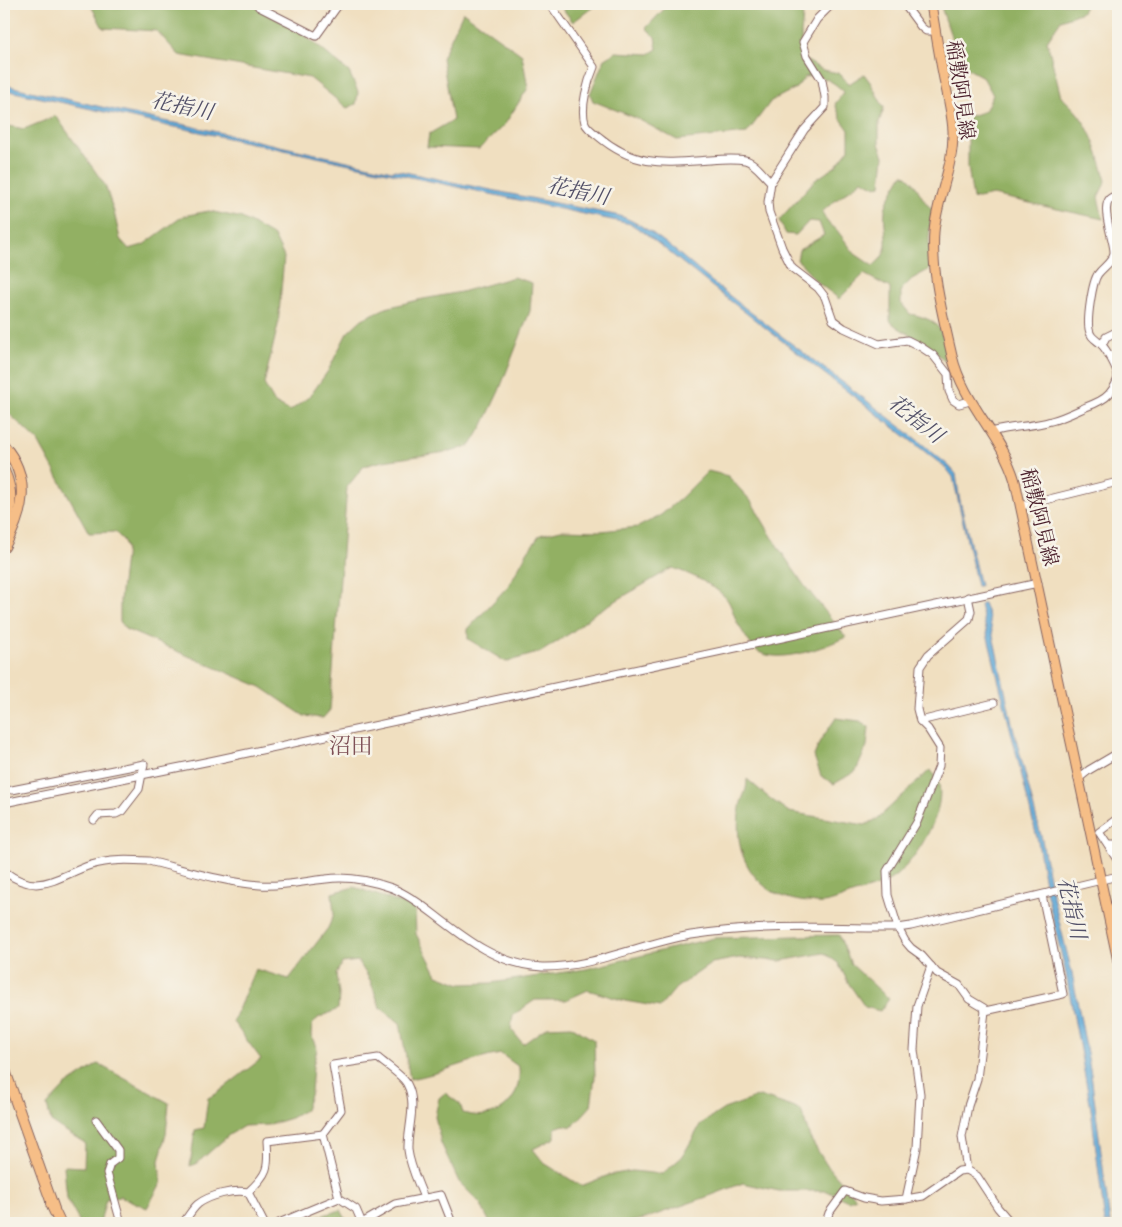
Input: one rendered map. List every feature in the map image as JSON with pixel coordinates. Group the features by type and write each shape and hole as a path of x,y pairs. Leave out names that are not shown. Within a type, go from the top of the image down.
{"highway":[{"path":"4,446 17,467 22,483 18,518 4,546"},
{"path":"4,457 13,474 17,496 14,518 4,546"},
{"path":"4,471 11,501 10,511 4,526"},
{"path":"4,1068 54,1209"},
{"path":"4,1090 18,1128 60,1223"}],"main road":[{"name":"稲敷阿見線","path":"931,4 953,132 950,167 934,231 934,250 940,293 953,358 970,401 991,432 1012,470 1038,583 1118,961"}],"street":[{"path":"257,4 282,20 316,36 339,4"},
{"path":"550,4 594,67 588,80 585,94 585,122 608,145 626,156 642,160 674,162 747,160 755,165 771,182"},
{"path":"832,4 817,19 803,42 807,56 822,80 825,97 824,107 804,130 771,182 768,202 769,212 792,268 818,288 825,297 833,320 844,328 879,344 907,340 921,347 933,355 948,374 949,390 953,400 959,404 970,401"},
{"path":"904,4 921,27 926,31 935,31"},
{"path":"991,432 1004,428 1050,422 1098,402 1107,396 1116,384 1118,376 1112,360 1102,344 1091,336 1089,327 1094,283 1097,274 1111,261 1114,254 1106,210 1110,199 1118,196"},
{"path":"1102,344 1106,338 1118,331"},
{"path":"1021,506 1118,482"},
{"path":"4,804 1038,583"},
{"path":"968,597 971,611 970,619 928,656 920,667 917,709 920,721 928,729 940,748 939,766 917,822 887,871 888,895 898,928 905,941 937,973 959,985 969,999 986,1011"},
{"path":"920,721 994,703"},
{"path":"1078,779 1089,770 1118,753"},
{"path":"12,790 144,764 139,789 122,811 116,814 98,815 94,820"},
{"path":"1118,818 1099,832 1118,861"},
{"path":"1108,845 1118,845"},
{"path":"4,872 23,882 41,884 92,865 130,860 149,861 260,885 287,885 328,879 357,880 392,888 423,906 470,942 496,956 539,966 573,965 688,936 744,928 898,928 925,924 1118,876"},
{"path":"986,1011 1063,994 1042,895"},
{"path":"906,1199 917,1148 920,1094 914,1050 917,1006 931,966"},
{"path":"966,1170 962,1138 968,1106 977,1079 986,1011"},
{"path":"248,1192 262,1179 268,1162 267,1141 323,1134 341,1110 333,1065 378,1058 407,1083 411,1096 411,1128 408,1149 412,1169 424,1198"},
{"path":"96,1120 118,1150 118,1158 110,1164 107,1173 121,1223"},
{"path":"323,1134 339,1198 356,1209 362,1223 395,1204 441,1195 452,1223"},
{"path":"831,1223 827,1219 829,1213 845,1192 881,1201 923,1196 959,1171 966,1170 977,1176 998,1208 1012,1223"},
{"path":"183,1223 198,1204 211,1197 240,1190 248,1192 264,1223"},
{"path":"279,1223 339,1198"}],"green space":[{"path":"90,4 252,4 302,33 349,72 358,92 356,104 347,108 310,78 179,55 157,31 103,28"},
{"path":"560,4 597,4 573,22"},
{"path":"669,4 786,4 798,8 803,16 801,33 802,58 823,70 839,73 849,84 864,74 884,108 879,122 879,144 884,156 881,185 876,187 862,180 822,212 828,223 836,229 855,254 873,266 880,260 886,247 885,210 892,192 903,174 912,181 924,201 932,209 929,238 930,269 912,279 901,290 901,303 910,314 928,319 938,327 944,339 949,357 946,361 922,342 890,321 890,288 864,274 839,299 813,278 797,260 799,250 824,235 819,222 809,221 796,235 786,234 779,220 814,181 836,166 849,149 849,130 841,119 835,104 844,92 836,85 826,79 811,76 805,77 796,88 771,101 747,133 677,140 636,118 593,101 590,94 604,60 616,52 649,54 657,49 655,37 646,28"},
{"path":"940,4 1086,4 1082,12 1061,20 1047,41 1061,97 1079,115 1091,135 1099,157 1106,181 1098,197 1103,219 993,195 973,199 968,167 968,117 985,111 993,95 983,77 961,65"},
{"path":"463,12 522,55 528,88 505,124 479,149 427,147 429,134 453,120 442,58"},
{"path":"56,116 105,185 120,239 129,249 143,245 183,216 209,211 242,218 274,236 284,257 278,325 264,384 275,403 290,411 310,396 328,371 347,333 362,319 386,308 461,292 514,277 532,283 530,311 499,391 471,445 454,451 383,461 364,466 347,487 330,710 323,718 304,716 261,687 125,629 120,621 120,600 126,549 124,541 115,532 89,533 38,441 4,409 4,125 24,129"},
{"path":"708,471 728,476 751,501 778,547 804,585 846,637 802,653 777,656 766,655 757,651 750,643 737,623 728,601 721,593 701,580 672,568 595,613 572,632 541,652 506,662 468,639 468,629 509,585 528,551 540,535 561,530 601,531 638,527 661,515"},
{"path":"836,718 860,721 869,727 867,746 856,771 834,784 821,776 814,756 820,741"},
{"path":"930,770 938,781 940,794 932,826 913,857 903,869 885,882 870,889 831,901 821,903 808,902 786,897 767,888 752,873 747,864 742,853 738,825 747,779 789,812 865,825 877,819"},
{"path":"354,887 415,908 416,934 437,975 461,984 491,983 586,969 714,938 839,935 851,964 889,999 880,1011 865,1007 849,984 838,963 824,953 780,961 739,958 712,963 676,988 660,1007 625,1001 588,990 566,1000 535,1000 513,1015 511,1029 523,1044 547,1027 571,1026 594,1040 595,1077 591,1106 572,1127 564,1125 555,1128 555,1138 533,1149 544,1163 581,1186 609,1175 632,1171 662,1174 682,1157 701,1124 724,1109 760,1096 801,1110 810,1138 826,1164 856,1198 848,1201 827,1191 779,1191 743,1183 644,1219 624,1223 490,1223 480,1203 459,1182 441,1143 435,1116 439,1098 445,1093 460,1104 463,1113 487,1115 505,1107 512,1100 516,1090 519,1079 519,1067 501,1054 410,1079 400,1023 380,1007 370,980 358,961 342,963 336,974 339,994 338,1009 318,1018 312,1025 311,1035 317,1049 313,1066 311,1092 305,1110 291,1118 268,1125 244,1126 229,1135 196,1164 190,1166 195,1130 204,1128 208,1098 216,1094 261,1059 233,1022 255,969 289,979 328,928 334,914 332,893"},
{"path":"98,1064 169,1103 166,1134 159,1161 161,1183 147,1208 120,1196 106,1199 100,1223 80,1223 67,1199 64,1166 84,1167 85,1143 51,1122 47,1105 65,1086"},
{"path":"341,1210 348,1223 295,1223"}],"water":[{"name":"花指川","path":"4,85 392,171 395,170 620,216 633,222 672,248 709,280 949,466 956,474 959,496 980,586 977,586 953,477 946,468 631,224 10,91 4,89"},
{"name":"花指川","path":"984,603 989,617 1012,723 1042,840 1051,889 1072,973 1091,1074 1110,1223 1105,1223 1091,1109 1066,974 1046,890 1038,842 980,605"}],"district":[{"name":"沼田","path":"351,745"}]}
